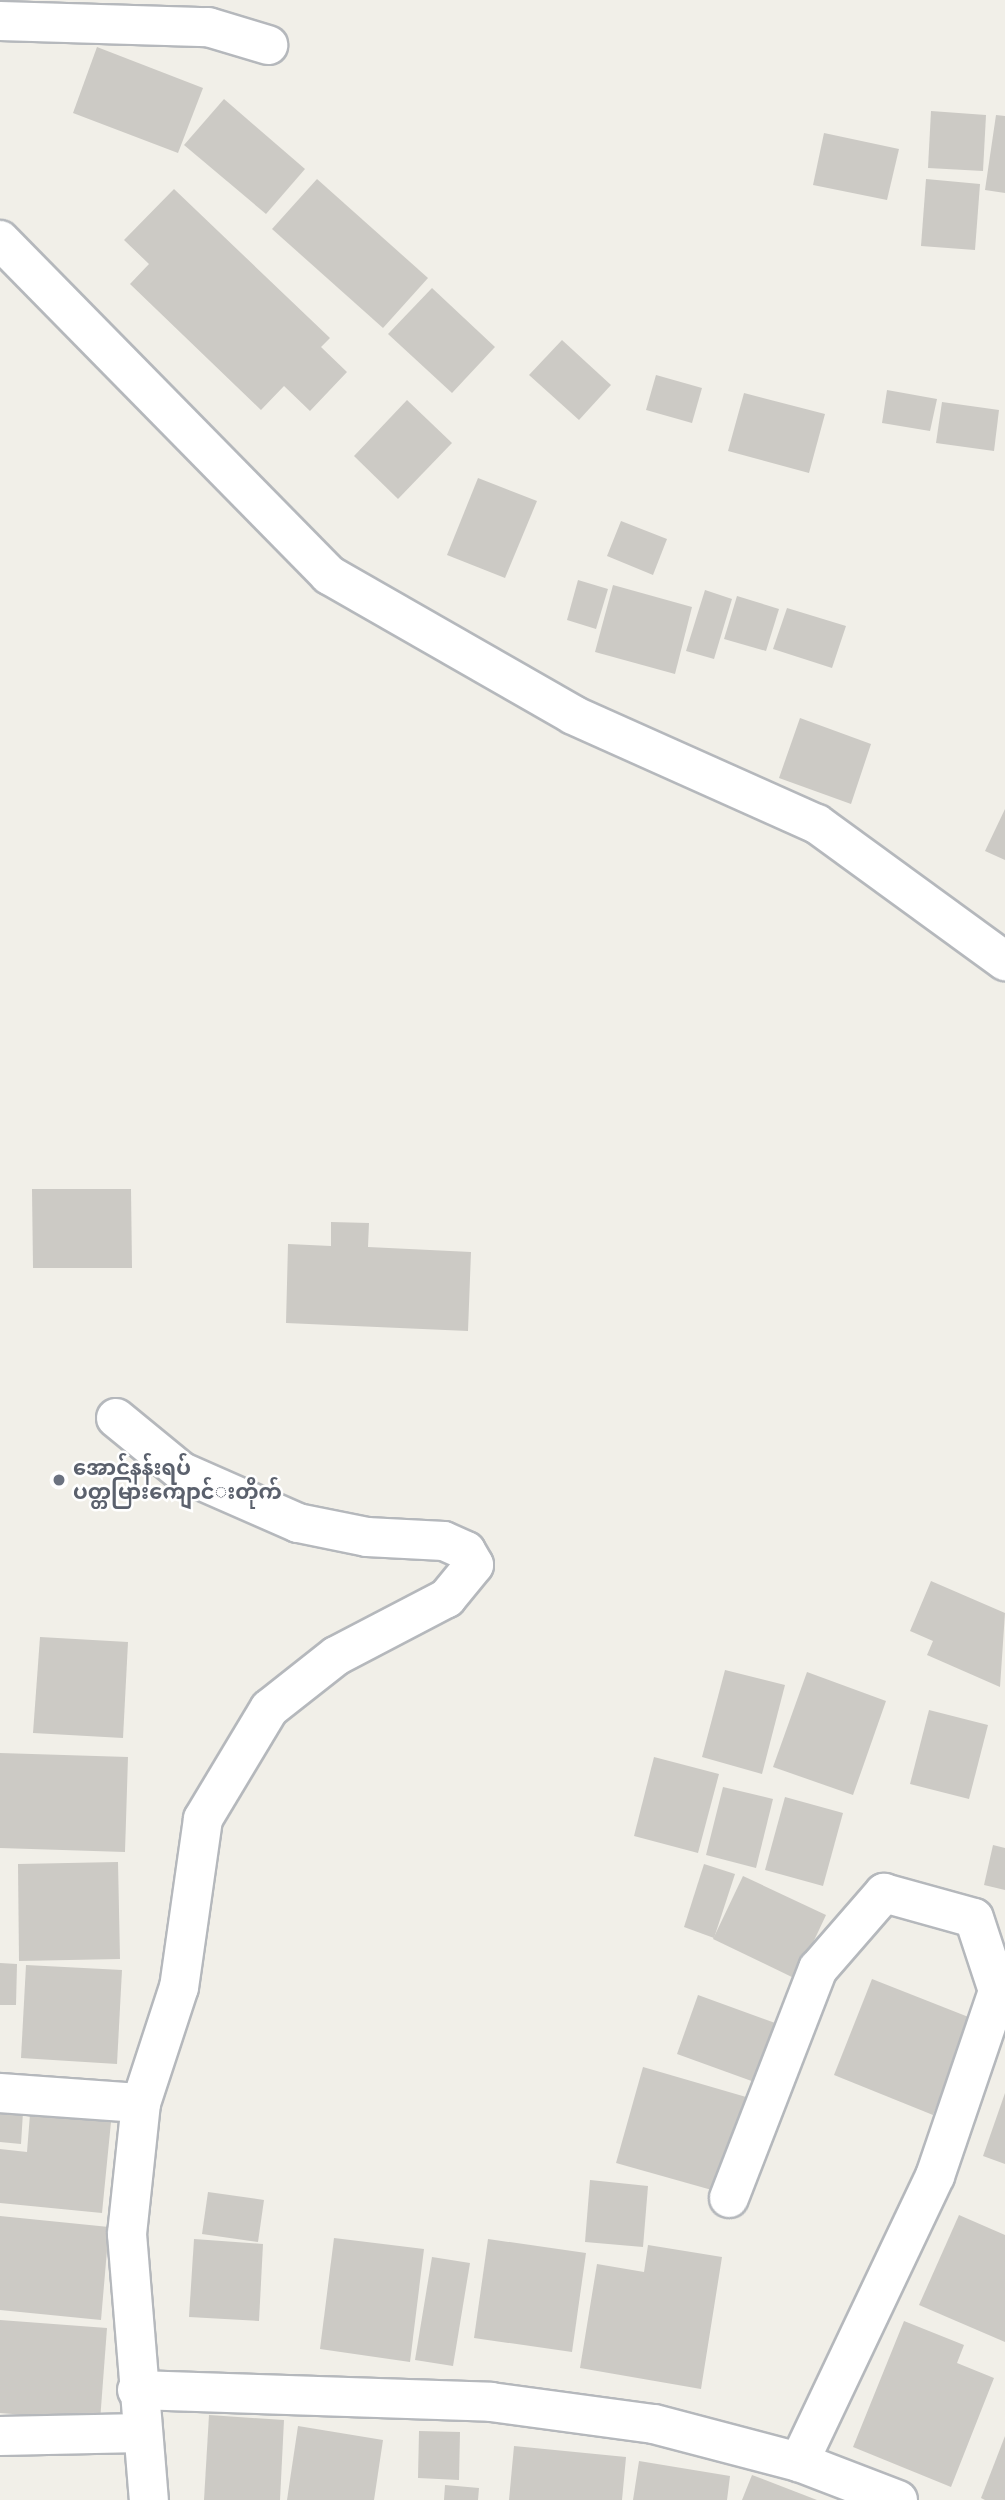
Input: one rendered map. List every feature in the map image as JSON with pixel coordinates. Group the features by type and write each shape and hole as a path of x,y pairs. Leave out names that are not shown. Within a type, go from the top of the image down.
{"street":[{"path":"0,21 208,27 268,44"},
{"path":"0,240 329,575 573,715 817,824 1005,961"},
{"path":"116,1418 182,1472 298,1523 367,1537 444,1541 466,1551 474,1565 447,1598 299,1682 246,1743 203,1819 179,1987 141,2103 127,2234 137,2390 149,2500"},
{"path":"729,2198 818,1969 884,1893 974,1918 999,1991 935,2176 799,2462"},
{"path":"0,2093 141,2103"},
{"path":"137,2390 491,2402 654,2424 799,2462 898,2500"},
{"path":"0,2436 142,2433"}],"building":[{"path":"97,47 203,88 178,153 73,113"},
{"path":"224,99 305,169 266,214 184,145"},
{"path":"931,111 986,115 983,171 928,168"},
{"path":"996,115 1005,116 1005,193 985,190"},
{"path":"824,133 899,149 887,200 813,185"},
{"path":"317,179 428,278 383,328 272,229"},
{"path":"926,179 980,184 975,250 921,246"},
{"path":"174,189 330,338 321,347 347,372 310,411 284,386 261,410 130,284 149,264 124,240"},
{"path":"432,288 495,347 452,393 388,334"},
{"path":"562,340 611,385 579,420 529,375"},
{"path":"656,375 702,388 692,423 646,410"},
{"path":"887,390 937,399 930,431 882,423"},
{"path":"744,393 825,414 809,473 728,451"},
{"path":"407,400 452,443 398,499 354,456"},
{"path":"942,402 999,410 994,451 936,443"},
{"path":"478,478 537,501 505,578 447,555"},
{"path":"621,521 667,539 653,575 607,556"},
{"path":"578,580 608,589 596,629 567,620"},
{"path":"613,585 692,607 675,674 595,652"},
{"path":"705,590 732,599 714,659 686,651"},
{"path":"737,596 779,609 766,651 724,639"},
{"path":"787,608 846,626 832,668 773,649"},
{"path":"800,718 871,744 851,804 779,778"},
{"path":"1005,809 1005,860 985,851"},
{"path":"32,1189 131,1189 132,1268 33,1268"},
{"path":"331,1222 369,1223 368,1247 471,1252 468,1331 286,1323 288,1244 331,1246"},
{"path":"931,1581 1005,1613 1000,1687 927,1655 933,1641 910,1631"},
{"path":"40,1637 128,1642 123,1738 33,1733"},
{"path":"725,1670 785,1685 762,1774 702,1757"},
{"path":"807,1672 886,1701 853,1795 773,1767"},
{"path":"929,1710 988,1725 969,1799 910,1784"},
{"path":"0,1753 128,1757 125,1852 0,1848"},
{"path":"654,1757 719,1774 698,1853 634,1836"},
{"path":"723,1787 773,1799 756,1868 706,1855"},
{"path":"785,1797 843,1813 823,1886 765,1870"},
{"path":"993,1845 1005,1848 1005,1890 984,1885"},
{"path":"118,1862 120,1959 19,1961 18,1864"},
{"path":"704,1864 735,1874 714,1938 684,1927"},
{"path":"743,1876 826,1915 796,1979 713,1939"},
{"path":"0,1963 17,1964 16,2005 0,2005"},
{"path":"26,1965 122,1970 117,2064 21,2058"},
{"path":"872,1979 971,2018 933,2115 834,2075"},
{"path":"698,1995 789,2028 768,2087 677,2054"},
{"path":"643,2067 753,2099 726,2194 616,2163"},
{"path":"1005,2093 1005,2164 983,2156"},
{"path":"0,2111 23,2112 21,2144 0,2142"},
{"path":"30,2114 111,2122 102,2213 0,2203 0,2149 27,2152"},
{"path":"590,2180 648,2186 643,2247 585,2242"},
{"path":"208,2192 264,2200 258,2242 202,2234"},
{"path":"959,2215 1005,2235 1005,2342 919,2305"},
{"path":"0,2216 109,2227 101,2320 0,2310"},
{"path":"334,2238 424,2249 410,2362 320,2349"},
{"path":"194,2239 263,2244 259,2321 189,2317"},
{"path":"488,2239 586,2253 572,2352 474,2338"},
{"path":"648,2245 722,2257 701,2389 580,2368 597,2264 644,2272"},
{"path":"432,2257 470,2263 453,2366 415,2360"},
{"path":"0,2320 107,2328 100,2421 0,2413"},
{"path":"904,2321 964,2345 957,2363 994,2378 951,2487 853,2447"},
{"path":"209,2415 284,2420 280,2500 204,2500"},
{"path":"298,2426 383,2440 374,2500 287,2500"},
{"path":"419,2431 460,2432 459,2480 418,2478"},
{"path":"1005,2436 1005,2500 985,2500 981,2498"},
{"path":"514,2446 626,2457 622,2500 509,2500"},
{"path":"639,2461 730,2476 727,2500 633,2500"},
{"path":"752,2475 817,2500 742,2500"},
{"path":"445,2485 479,2488 478,2500 444,2500"}],"place":[{"name":"အောင်နန်းရပ် ပတ္တမြား‌ကျောင်‌းတိုက်","path":"59,1480"}]}
